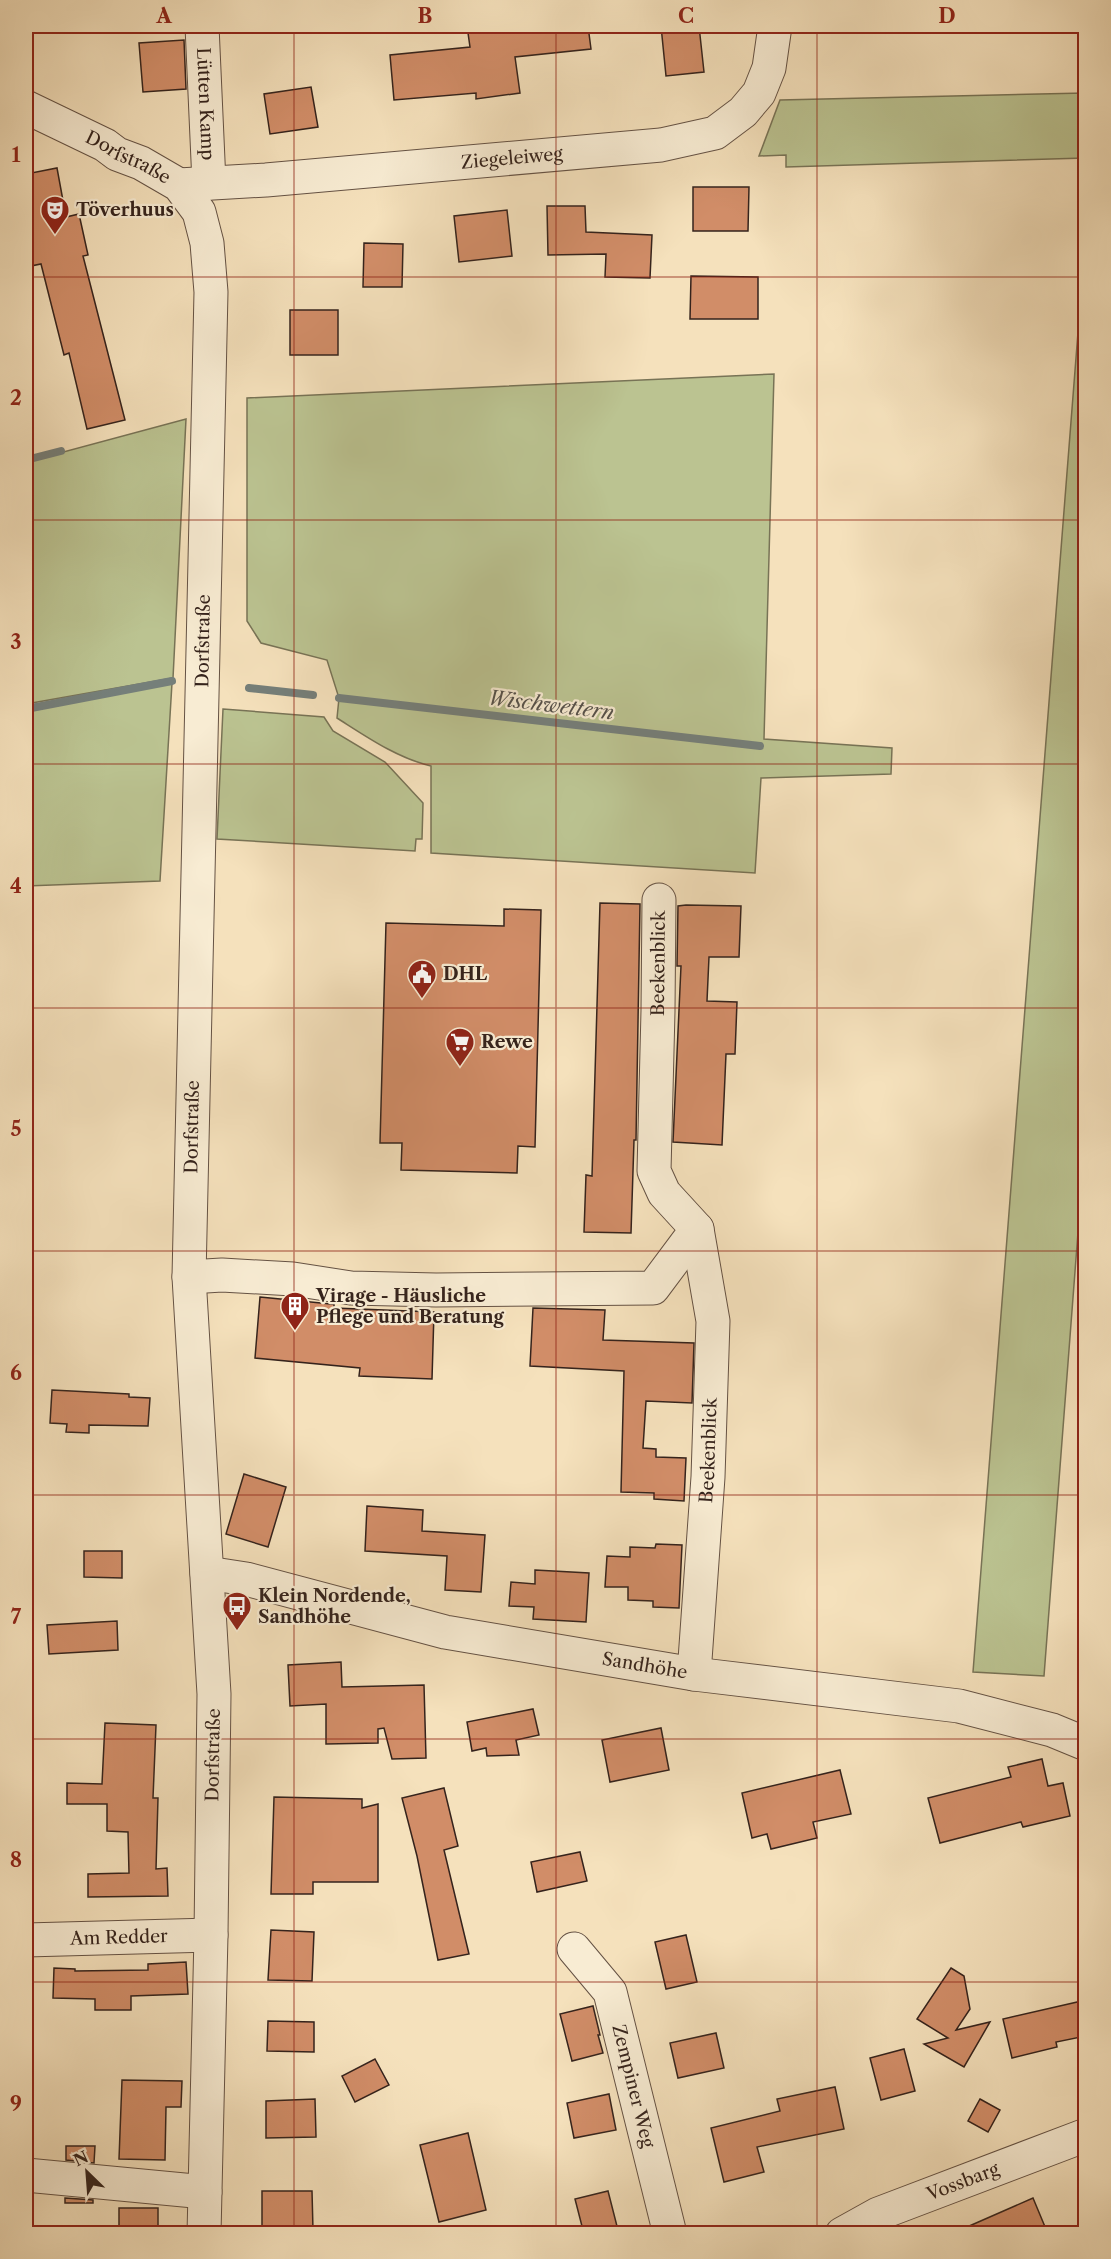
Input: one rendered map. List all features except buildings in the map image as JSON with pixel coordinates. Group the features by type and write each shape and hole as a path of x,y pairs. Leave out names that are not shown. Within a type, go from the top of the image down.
{"street":[{"name":"Lütten Kamp","path":"194,184 202,26"},
{"name":"Ziegeleiweg","path":"194,184 661,145 715,133 743,112 759,93 769,68 775,26"},
{"name":"Dorfstraße","path":"26,107 105,145 117,154 194,184 207,243 211,292 189,1277 214,1694 204,2234"},
{"name":"Beekenblick","path":"659,900 654,1171 664,1193 696,1229 713,1321 708,1477 694,1674"},
{"path":"189,1277 222,1275 293,1279 351,1288 436,1290 653,1288 696,1229"},
{"name":"Sandhöhe","path":"207,1573 246,1579 445,1632 694,1674 959,1706 1052,1730 1086,1744"},
{"name":"Am Redder","path":"26,1940 211,1935"},
{"name":"Zempiner Weg","path":"574,1949 610,1992 670,2234"},
{"name":"Vossbarg","path":"843,2234 878,2214 1086,2134"},
{"path":"26,2175 205,2192"}],"green space":[{"path":"1085,93 1085,158 786,167 786,155 759,156 780,100"},
{"path":"1085,243 1086,1128 1044,1676 973,1672"},
{"path":"774,374 764,739 892,748 891,774 761,778 755,873 431,853 431,766 394,752 337,718 339,698 327,660 261,643 247,621 247,398"},
{"path":"186,419 173,678 26,704 26,462"},
{"path":"172,683 160,881 26,886 26,711"},
{"path":"223,709 324,717 333,731 385,762 423,803 422,839 416,839 415,851 217,839"}],"waterway":[{"path":"26,460 61,451"},
{"name":"Wischwettern","path":"26,709 172,681"},
{"name":"Wischwettern","path":"249,688 313,695"},
{"name":"Wischwettern","path":"339,698 760,746"}],"place":[{"name":"Töverhuus","path":"55,236"},
{"name":"DHL","path":"422,1000"},
{"name":"Rewe","path":"460,1068"},
{"name":"Virage - Häusliche Pflege und Beratung","path":"295,1332"},
{"name":"Klein Nordende, Sandhöhe","path":"237,1632"}]}
